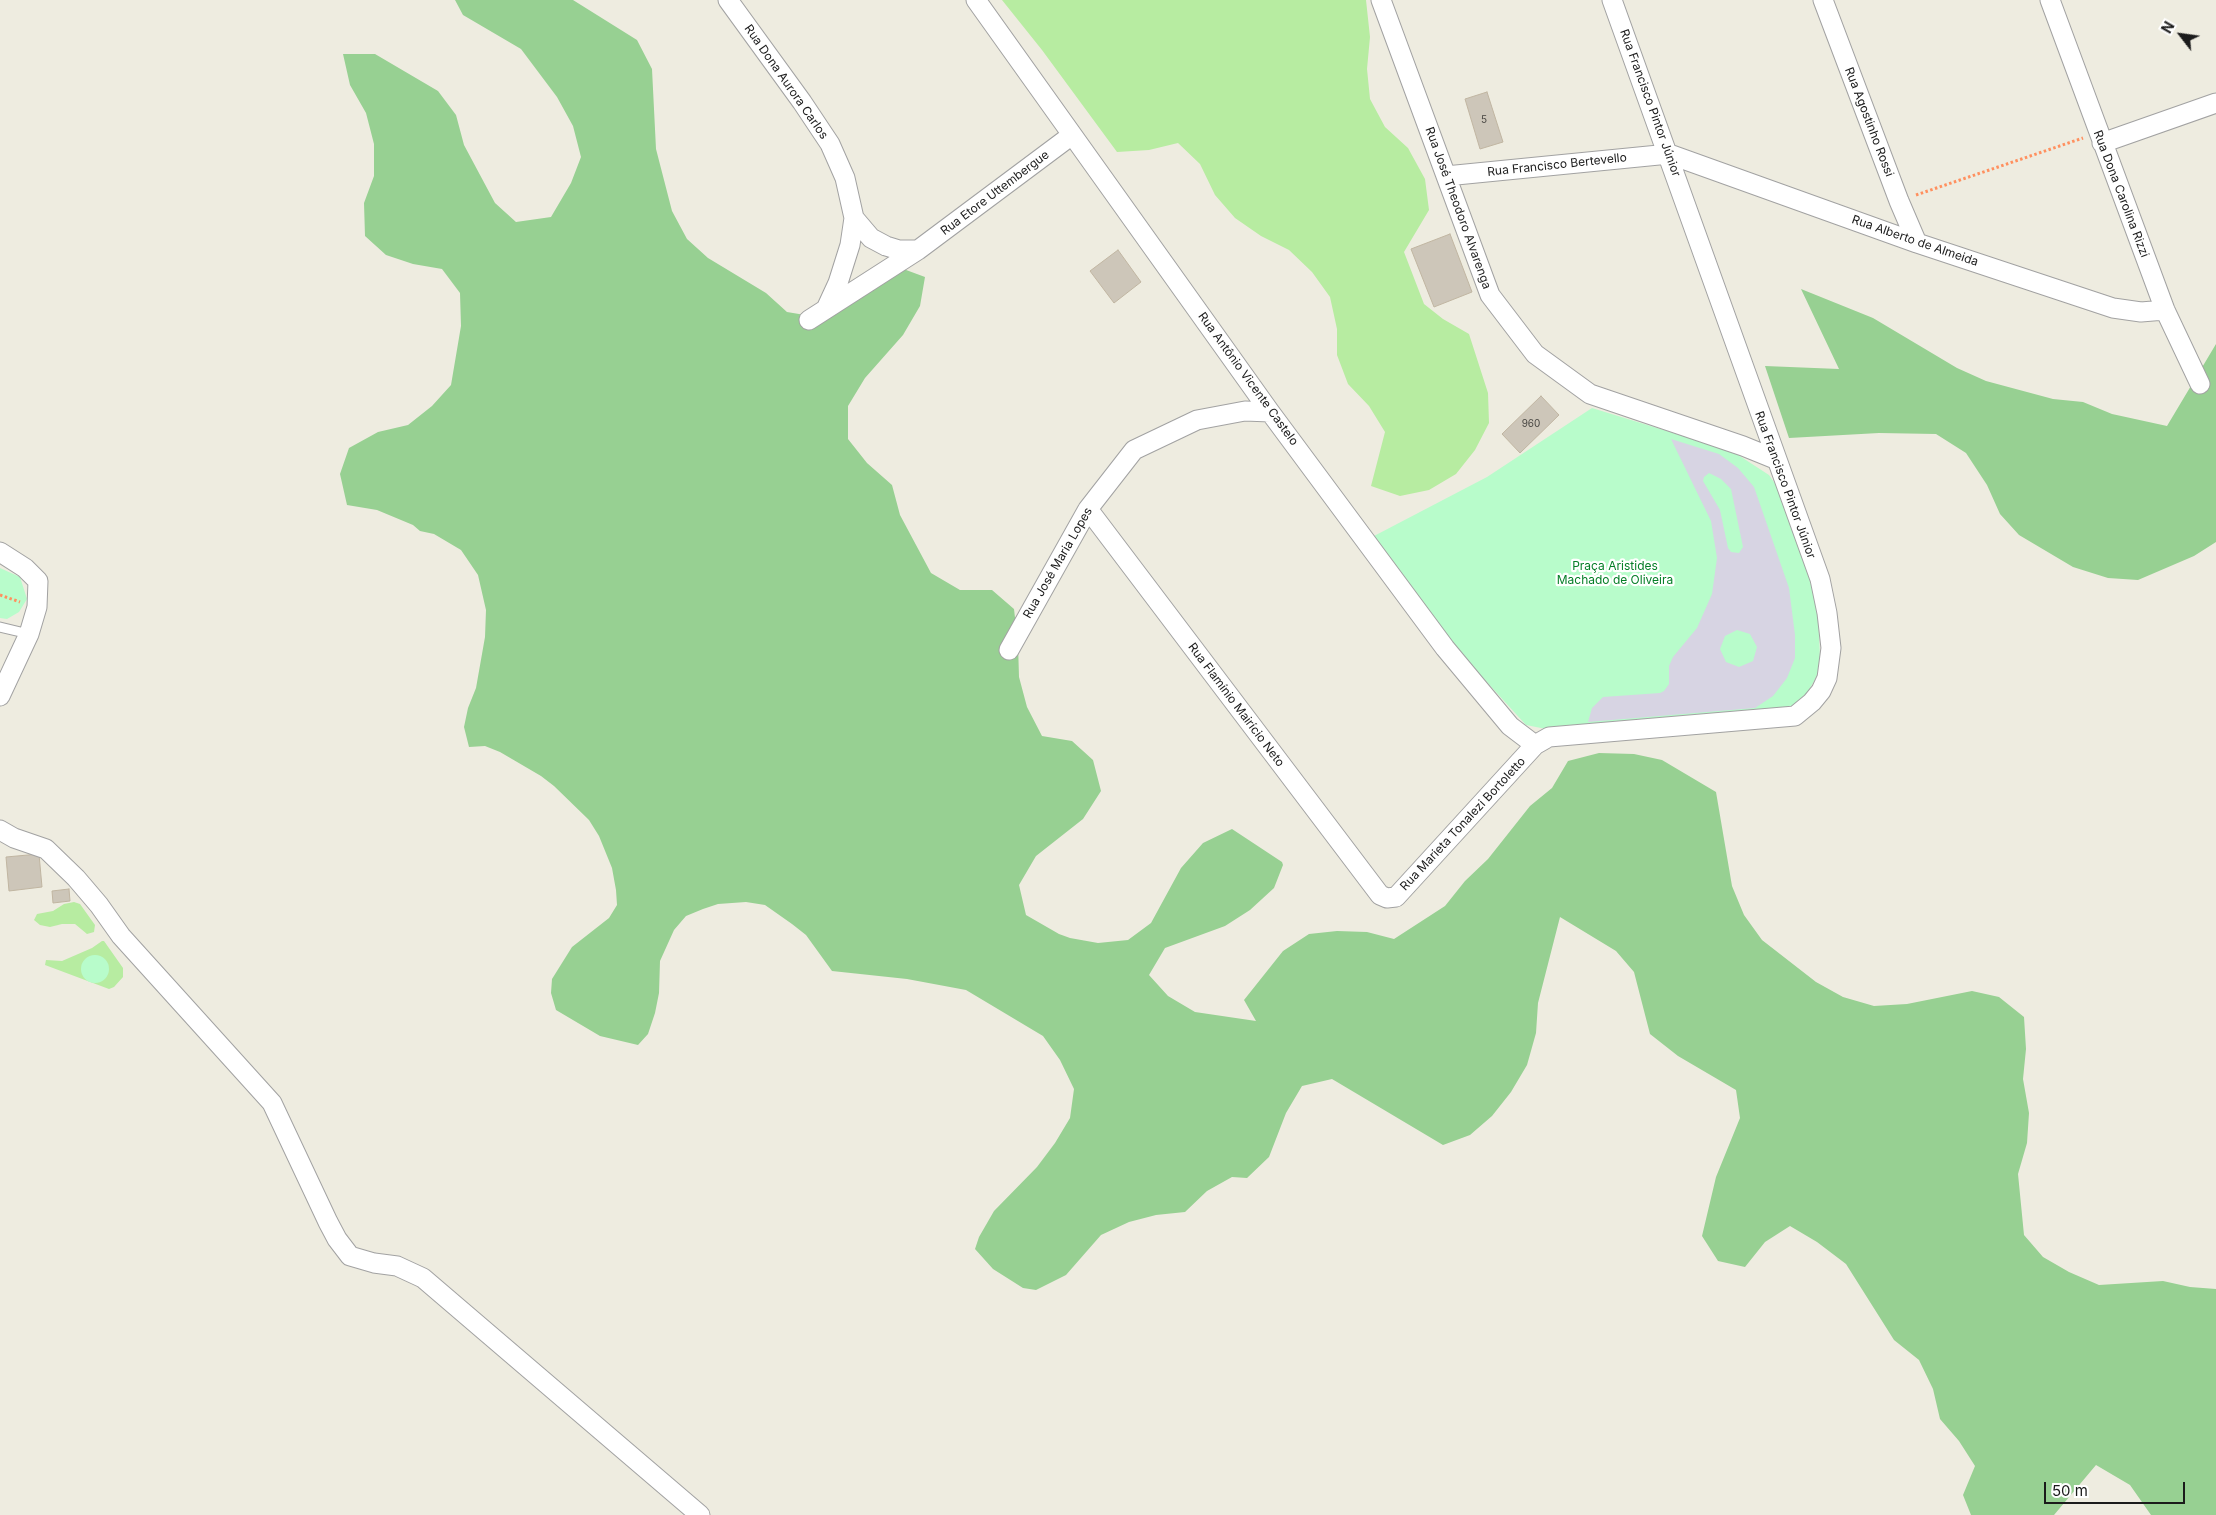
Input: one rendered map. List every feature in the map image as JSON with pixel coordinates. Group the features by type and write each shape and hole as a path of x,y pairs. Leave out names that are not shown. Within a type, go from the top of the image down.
{"street":[{"name":"Rua Dona Aurora Carlos","path":"728,0 830,144 845,178 854,218 850,245 838,283 826,309"},
{"name":"Rua Antônio Vicente Castelo","path":"976,0 1270,412 1444,648 1510,726 1535,745"},
{"name":"Rua José Theodoro Alvarenga","path":"1381,0 1490,295 1535,354 1590,394 1775,459"},
{"name":"Rua Francisco Pintor Júnior","path":"1535,745 1549,737 1795,716 1821,691 1827,678 1831,648 1828,613 1820,579 1775,459 1669,154 1612,0"},
{"name":"Rua Agostinho Rossi","path":"1824,0 1917,243"},
{"name":"Rua Dona Carolina Rizzi","path":"2050,0 2165,310 2200,384"},
{"path":"2100,138 2216,103"},
{"name":"Rua Etore Uttembergue","path":"809,320 918,250 1072,136"},
{"name":"Rua Francisco Bertevello","path":"1446,176 1669,154"},
{"name":"Rua Alberto de Almeida","path":"1669,154 1917,243 2113,308 2141,312 2165,310"},
{"path":"854,218 871,238 886,246 899,250 918,250"},
{"name":"Rua José Maria Lopes","path":"1009,650 1088,509 1134,450 1197,420 1245,411 1270,412"},
{"name":"Rua Flamínio Mairício Neto","path":"1088,509 1380,894 1387,898"},
{"path":"0,696 30,634 37,607 38,581 25,568 1,551"},
{"name":"Rua Marieta Tonalezi Bortoletto","path":"1387,898 1396,897 1535,745"},
{"path":"0,830 14,838 46,849 76,878 99,905 121,936 272,1103 328,1222 337,1239 350,1256 374,1263 397,1266 423,1278 700,1515"}],"lane":[{"path":"0,627 30,634"}],"path":[{"path":"1899,200 2100,138"}],"green space":[{"path":"455,0 573,0 637,40 652,69 656,149 672,211 687,239 708,258 766,293 787,312 817,317 898,267 925,277 920,306 903,335 865,378 848,406 848,439 867,463 892,485 900,515 931,573 960,590 992,590 1014,609 1019,677 1027,707 1042,736 1072,741 1093,760 1101,791 1083,819 1036,856 1019,885 1026,915 1059,934 1070,938 1098,943 1128,940 1151,923 1181,868 1203,843 1232,829 1282,862 1283,865 1274,888 1250,910 1225,926 1165,948 1149,975 1168,996 1195,1012 1256,1021 1244,1000 1283,951 1309,934 1337,931 1367,932 1394,939 1445,906 1465,881 1488,859 1530,806 1552,788 1568,761 1599,753 1634,754 1662,760 1716,792 1732,886 1744,915 1762,940 1816,982 1843,997 1874,1006 1907,1004 1972,991 1999,997 2024,1017 2026,1049 2023,1079 2029,1113 2027,1143 2018,1174 2024,1235 2043,1257 2069,1272 2099,1285 2163,1281 2190,1287 2216,1289 2216,1515 2151,1515 2130,1485 2096,1465 2054,1515 1971,1515 1963,1495 1975,1466 1959,1441 1940,1419 1933,1389 1919,1360 1894,1340 1846,1264 1817,1242 1790,1226 1765,1242 1745,1267 1718,1261 1702,1236 1716,1177 1740,1118 1736,1090 1678,1056 1650,1034 1634,972 1616,951 1560,917 1538,1003 1536,1033 1527,1065 1511,1092 1492,1116 1470,1135 1443,1145 1332,1079 1302,1086 1286,1113 1269,1157 1247,1178 1232,1177 1207,1191 1185,1212 1156,1215 1129,1222 1101,1235 1066,1275 1036,1290 1023,1288 993,1269 975,1249 979,1237 994,1211 1037,1167 1055,1143 1070,1118 1074,1089 1060,1060 1043,1036 966,990 907,979 832,971 806,935 765,905 746,902 718,904 703,909 686,916 674,930 660,961 659,993 655,1013 648,1034 638,1045 600,1036 556,1010 551,993 552,979 572,947 609,918 617,905 612,868 599,836 589,820 554,786 541,776 500,752 485,746 469,747 464,727 468,708 476,688 485,637 486,610 478,575 461,550 434,534 420,531 413,525 377,510 347,505 340,474 349,448 378,432 408,425 432,406 451,385 461,326 460,293 442,269 413,264 386,255 365,236 364,203 374,176 374,144 366,113 350,85 343,54 375,54 438,91 456,115 464,145 495,203 516,222 551,217 571,183 581,157 573,126 557,97 521,49 463,15"},
{"path":"1002,0 1366,0 1370,37 1367,69 1370,99 1385,127 1408,148 1425,179 1429,210 1404,252 1424,304 1443,319 1469,334 1488,393 1489,423 1475,450 1456,474 1429,490 1400,496 1371,486 1385,432 1369,406 1348,384 1337,355 1337,329 1330,297 1312,272 1289,250 1261,236 1235,218 1215,195 1200,164 1178,143 1149,150 1117,152 1042,50"},
{"path":"1801,289 1873,318 1957,368 1986,381 2053,399 2083,402 2112,414 2167,426 2216,344 2216,542 2194,556 2138,580 2108,578 2073,567 2019,535 2000,514 1987,485 1966,453 1936,434 1879,433 1789,438 1765,366 1839,369"},
{"name":"Praça Aristides Machado de Oliveira","path":"1592,408 1732,451 1769,475 1776,485 1810,580 1818,612 1820,657 1818,673 1807,693 1787,710 1546,729 1526,725 1452,644 1374,536 1487,477"},
{"path":"0,568 20,577 27,599 19,612 7,619 0,618"},
{"path":"74,902 80,904 95,925 94,932 87,934 75,924 62,924 50,927 40,925 34,920 37,914 53,911 64,904"},
{"path":"104,941 123,968 123,977 114,987 109,989 45,965 46,960 62,961 92,948"},
{"path":"95,955 105,959 109,969 105,979 95,983 85,979 81,969 85,959"}],"shaded area":[{"path":"1671,439 1719,454 1738,468 1754,487 1789,588 1795,635 1795,658 1787,678 1773,696 1755,708 1588,722 1592,708 1603,697 1660,693 1669,684 1669,666 1673,657 1697,628 1712,594 1717,558 1711,521","holes":["1709,473 1721,479 1731,489 1743,547 1739,553 1731,552 1728,548 1720,510 1703,481 1704,477","1737,630 1750,634 1757,647 1753,661 1739,667 1726,662 1720,649 1725,636"]}],"building":[{"path":"1487,92 1503,142 1480,149 1465,99"},
{"path":"1450,234 1472,292 1434,307 1411,249"},
{"path":"1118,250 1141,282 1114,303 1090,271"},
{"path":"1541,396 1559,415 1520,453 1502,434"},
{"path":"39,854 42,887 9,891 6,857"},
{"path":"69,889 70,901 53,903 52,891"}]}
